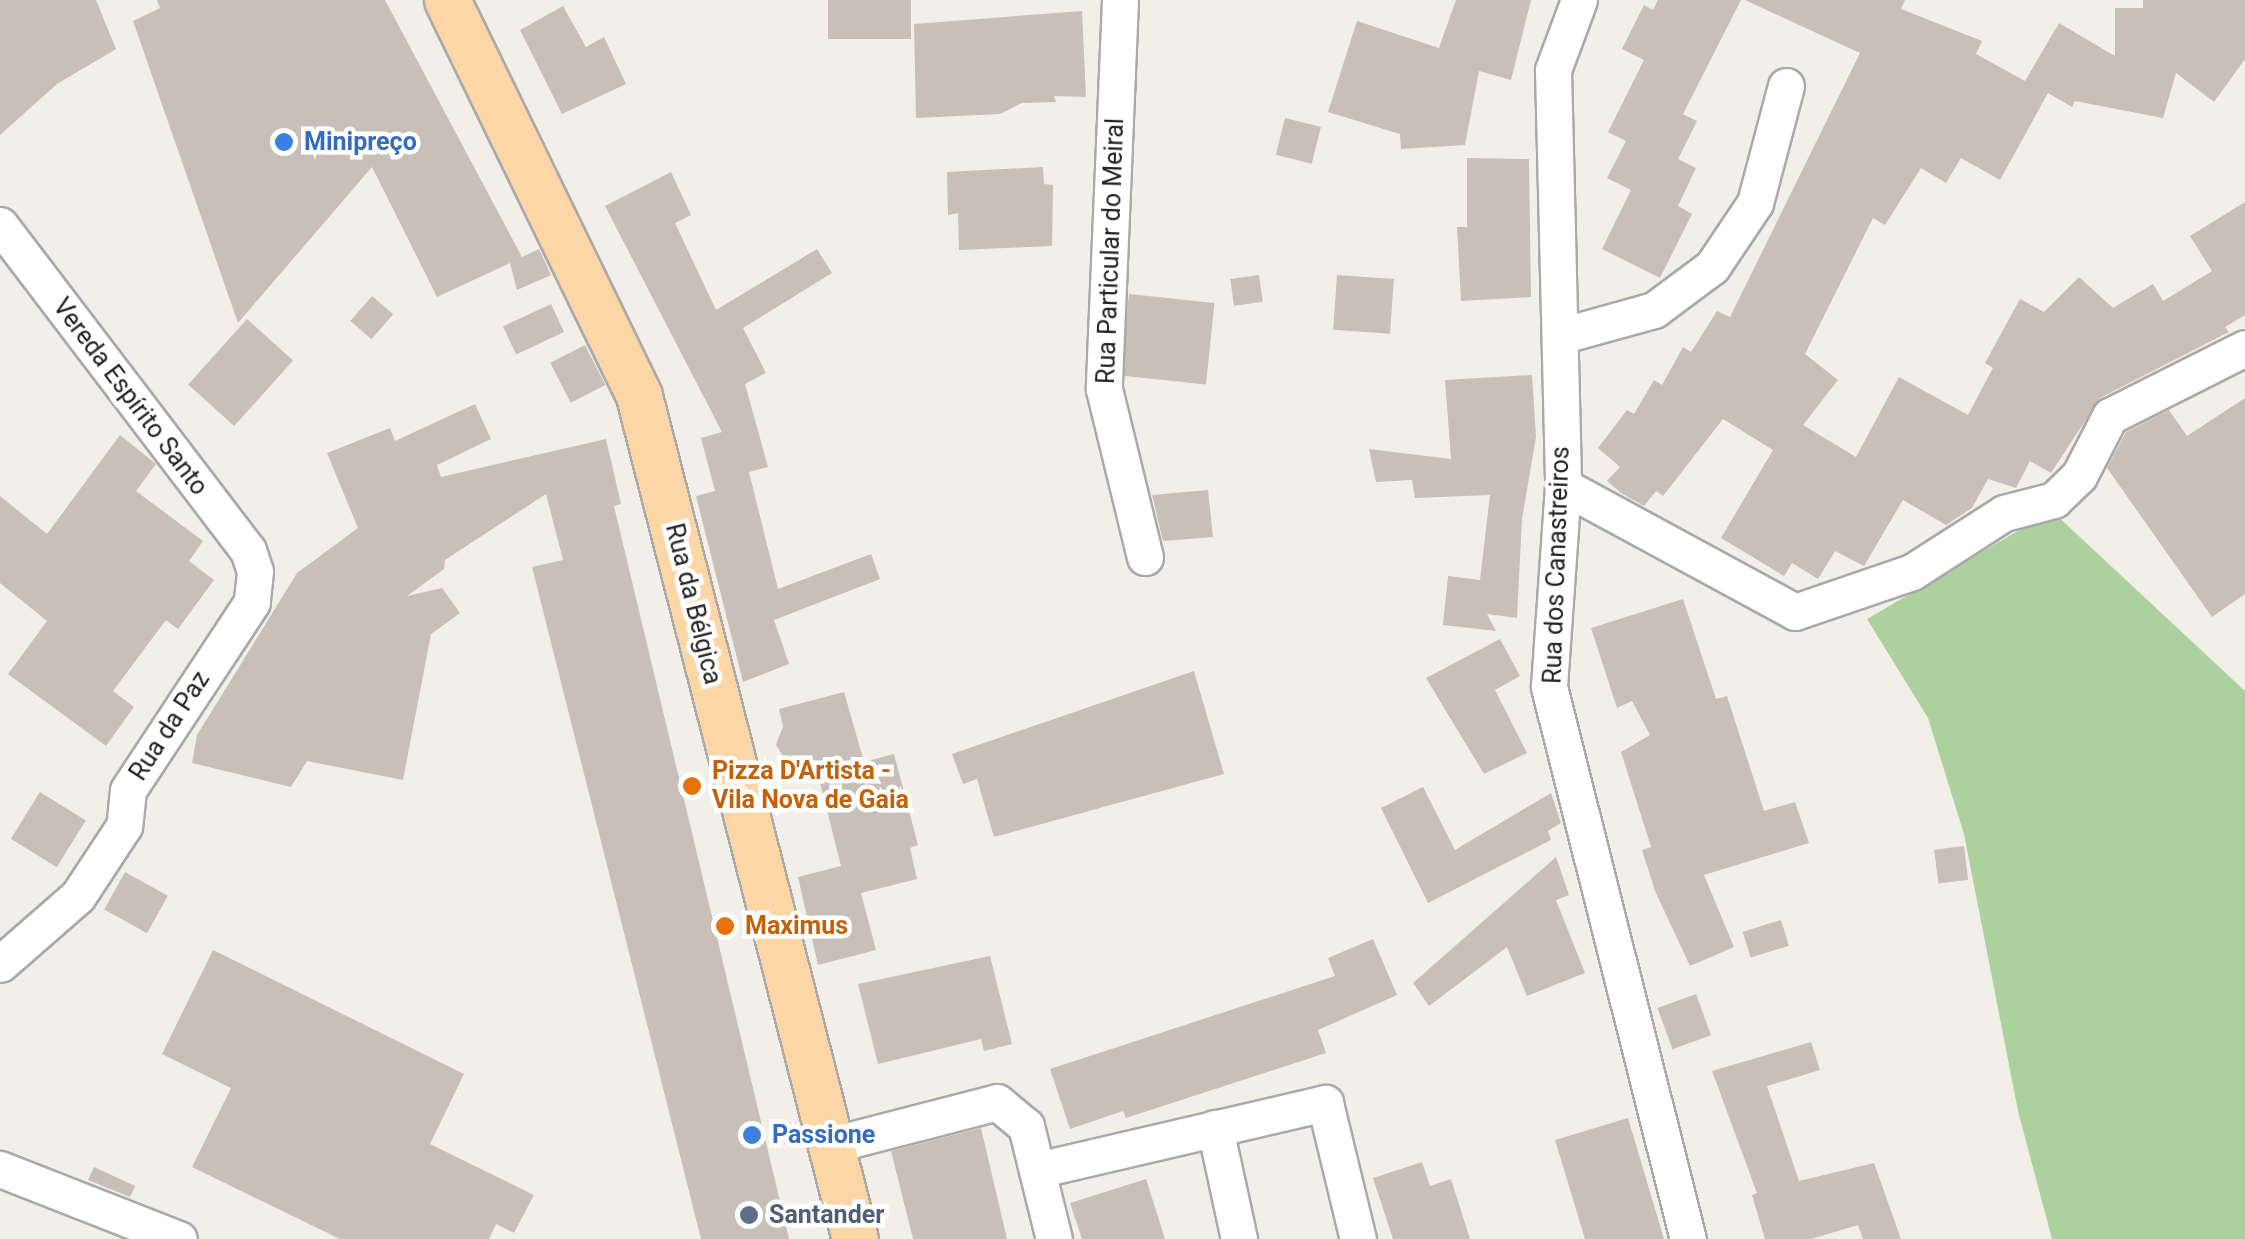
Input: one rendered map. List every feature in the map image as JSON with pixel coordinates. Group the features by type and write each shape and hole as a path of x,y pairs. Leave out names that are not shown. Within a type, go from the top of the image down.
{"main road":[{"name":"Rua da Bélgica","path":"447,0 639,396 854,1239"}],"street":[{"name":"Rua Particular do Meiral","path":"1120,0 1104,389 1145,557"},
{"name":"Rua dos Canastreiros","path":"1579,0 1553,70 1564,486 1549,686 1688,1239"},
{"path":"1560,336 1654,310 1712,268 1754,202 1786,86"},
{"name":"Vereda Espírito Santo","path":"0,226 248,550 255,571"},
{"path":"1564,486 1795,612 1912,572 2004,513 2054,500 2079,476 2110,416 2245,348"},
{"name":"Rua da Paz","path":"0,964 78,896 124,826 128,790 252,602 255,571"},
{"path":"831,1144 997,1102 1026,1126 1054,1239"},
{"path":"1036,1170 1326,1103 1358,1239"},
{"path":"1215,1128 1239,1239"},
{"path":"0,1169 179,1239"}],"green space":[{"path":"2052,511 2245,691 2245,1239 2052,1239 2018,1111 1964,834 1928,718 1867,619"}],"building":[{"path":"0,0 96,0 116,49 57,84 0,135"},
{"name":"Minipreço","path":"157,0 385,0 522,257 539,249 551,275 517,290 510,263 437,297 372,167 238,323 133,21 160,8"},
{"path":"828,0 911,0 911,39 828,39"},
{"path":"1456,0 1531,0 1511,80 1479,71 1465,145 1401,149 1400,134 1328,112 1357,21 1439,48"},
{"path":"1658,0 1741,0 1683,114 1697,121 1678,159 1696,168 1678,206 1692,214 1660,278 1602,249 1631,190 1607,178 1626,141 1608,132 1644,60 1622,49 1644,5 1653,10"},
{"path":"1745,0 1905,0 1901,9 1982,41 1976,54 2025,81 2059,23 2115,56 2115,8 2143,8 2143,0 2245,0 2245,59 2214,102 2176,73 2163,118 2075,101 2072,107 2048,93 2000,180 1961,158 1946,183 1921,168 1885,225 1873,218 1805,354 1838,380 1803,425 1856,457 1899,377 1968,415 1993,368 1985,363 2020,299 2044,312 2079,277 2113,308 2153,284 2163,301 2212,271 2190,236 2245,202 2245,315 2225,327 2229,332 2100,398 2051,473 2030,461 2016,488 1988,479 1972,508 1946,525 1903,500 1864,566 1835,551 1818,579 1792,563 1784,576 1721,538 1773,450 1723,419 1663,496 1656,491 1644,506 1621,493 1607,481 1620,467 1598,448 1627,410 1634,414 1654,380 1662,385 1683,347 1691,352 1717,311 1730,317 1860,53"},
{"path":"563,6 586,47 604,37 626,84 562,114 520,30"},
{"path":"1082,11 1086,97 1054,96 1056,102 1022,103 1000,114 916,118 914,24"},
{"path":"1285,118 1321,127 1312,164 1276,155"},
{"path":"1467,158 1529,159 1531,297 1461,301 1457,227 1467,227"},
{"path":"1043,167 1044,184 1053,185 1052,246 959,250 958,213 948,215 947,172"},
{"path":"671,172 691,215 675,223 716,310 817,249 832,273 743,328 766,373 745,384 768,467 749,472 778,589 871,554 880,579 774,620 789,664 743,682 696,496 715,491 701,438 722,432 605,206"},
{"path":"1259,275 1263,302 1234,306 1230,279"},
{"path":"1337,275 1394,279 1390,334 1333,330"},
{"path":"1129,294 1215,303 1206,385 1120,376"},
{"path":"372,296 393,314 371,339 350,321"},
{"path":"551,304 564,332 516,354 503,326"},
{"path":"247,319 293,360 234,426 188,384"},
{"path":"585,345 605,385 571,403 550,363"},
{"path":"1532,375 1536,437 1522,519 1517,618 1487,614 1496,631 1443,625 1448,576 1480,580 1490,495 1415,498 1412,480 1376,482 1369,449 1451,459 1445,380"},
{"path":"2245,398 2245,594 2212,617 2107,468 2126,432 2169,410 2187,436"},
{"path":"475,404 491,439 437,465 441,477 606,439 621,504 614,506 789,1239 701,1239 532,567 563,560 546,494 445,560 444,569 407,596 442,588 460,613 431,634 403,780 307,761 291,787 192,763 197,735 297,573 358,528 327,453 390,428 395,441"},
{"path":"120,435 156,464 136,491 203,541 189,561 214,580 178,629 166,620 113,691 134,707 106,746 8,674 47,621 0,583 0,496 47,534"},
{"path":"1208,490 1213,537 1163,541 1152,495"},
{"path":"1683,599 1716,699 1727,696 1764,811 1795,802 1809,843 1704,875 1734,947 1690,966 1655,891 1642,850 1651,847 1621,752 1650,735 1632,701 1617,708 1591,628"},
{"path":"1500,639 1520,676 1495,690 1527,753 1484,774 1426,678"},
{"path":"1194,671 1224,774 994,837 977,779 963,784 952,754"},
{"path":"844,692 864,762 894,754 918,845 910,848 917,879 861,893 876,950 818,965 798,877 841,866 817,771 796,776 776,745 783,726 779,709"},
{"path":"1423,787 1455,850 1551,793 1561,823 1548,831 1551,840 1428,903 1381,808"},
{"path":"40,792 86,821 57,867 11,839"},
{"path":"1964,846 1968,880 1938,883 1934,850"},
{"path":"1556,857 1569,895 1556,900 1585,973 1527,996 1507,947 1429,1006 1413,983"},
{"path":"125,872 168,896 147,933 104,910"},
{"path":"1781,920 1789,946 1751,958 1743,932"},
{"path":"1373,939 1397,995 1318,1030 1326,1053 1126,1118 1123,1111 1070,1129 1050,1069 1335,976 1328,958"},
{"path":"213,950 464,1074 430,1144 534,1195 514,1233 496,1224 489,1239 340,1239 192,1167 231,1088 162,1054"},
{"path":"990,956 1012,1044 984,1051 981,1039 878,1064 858,984"},
{"path":"1696,994 1711,1035 1673,1049 1657,1008"},
{"path":"1811,1042 1820,1070 1767,1086 1799,1181 1874,1163 1901,1239 1863,1239 1858,1225 1811,1239 1765,1239 1752,1195 1757,1193 1712,1071"},
{"path":"1628,1118 1664,1239 1585,1239 1555,1140"},
{"path":"981,1128 1007,1239 913,1239 891,1151"},
{"path":"1422,1162 1430,1186 1451,1179 1470,1239 1393,1239 1373,1178"},
{"path":"94,1167 135,1186 130,1197 88,1180"},
{"path":"1146,1179 1165,1239 1082,1239 1070,1203"}],"place":[{"name":"Minipreço","path":"284,142"},
{"name":"Pizza D'Artista - Vila Nova de Gaia","path":"692,786"},
{"name":"Maximus","path":"725,926"},
{"name":"Passione","path":"752,1135"},
{"name":"Santander","path":"749,1215"}]}
